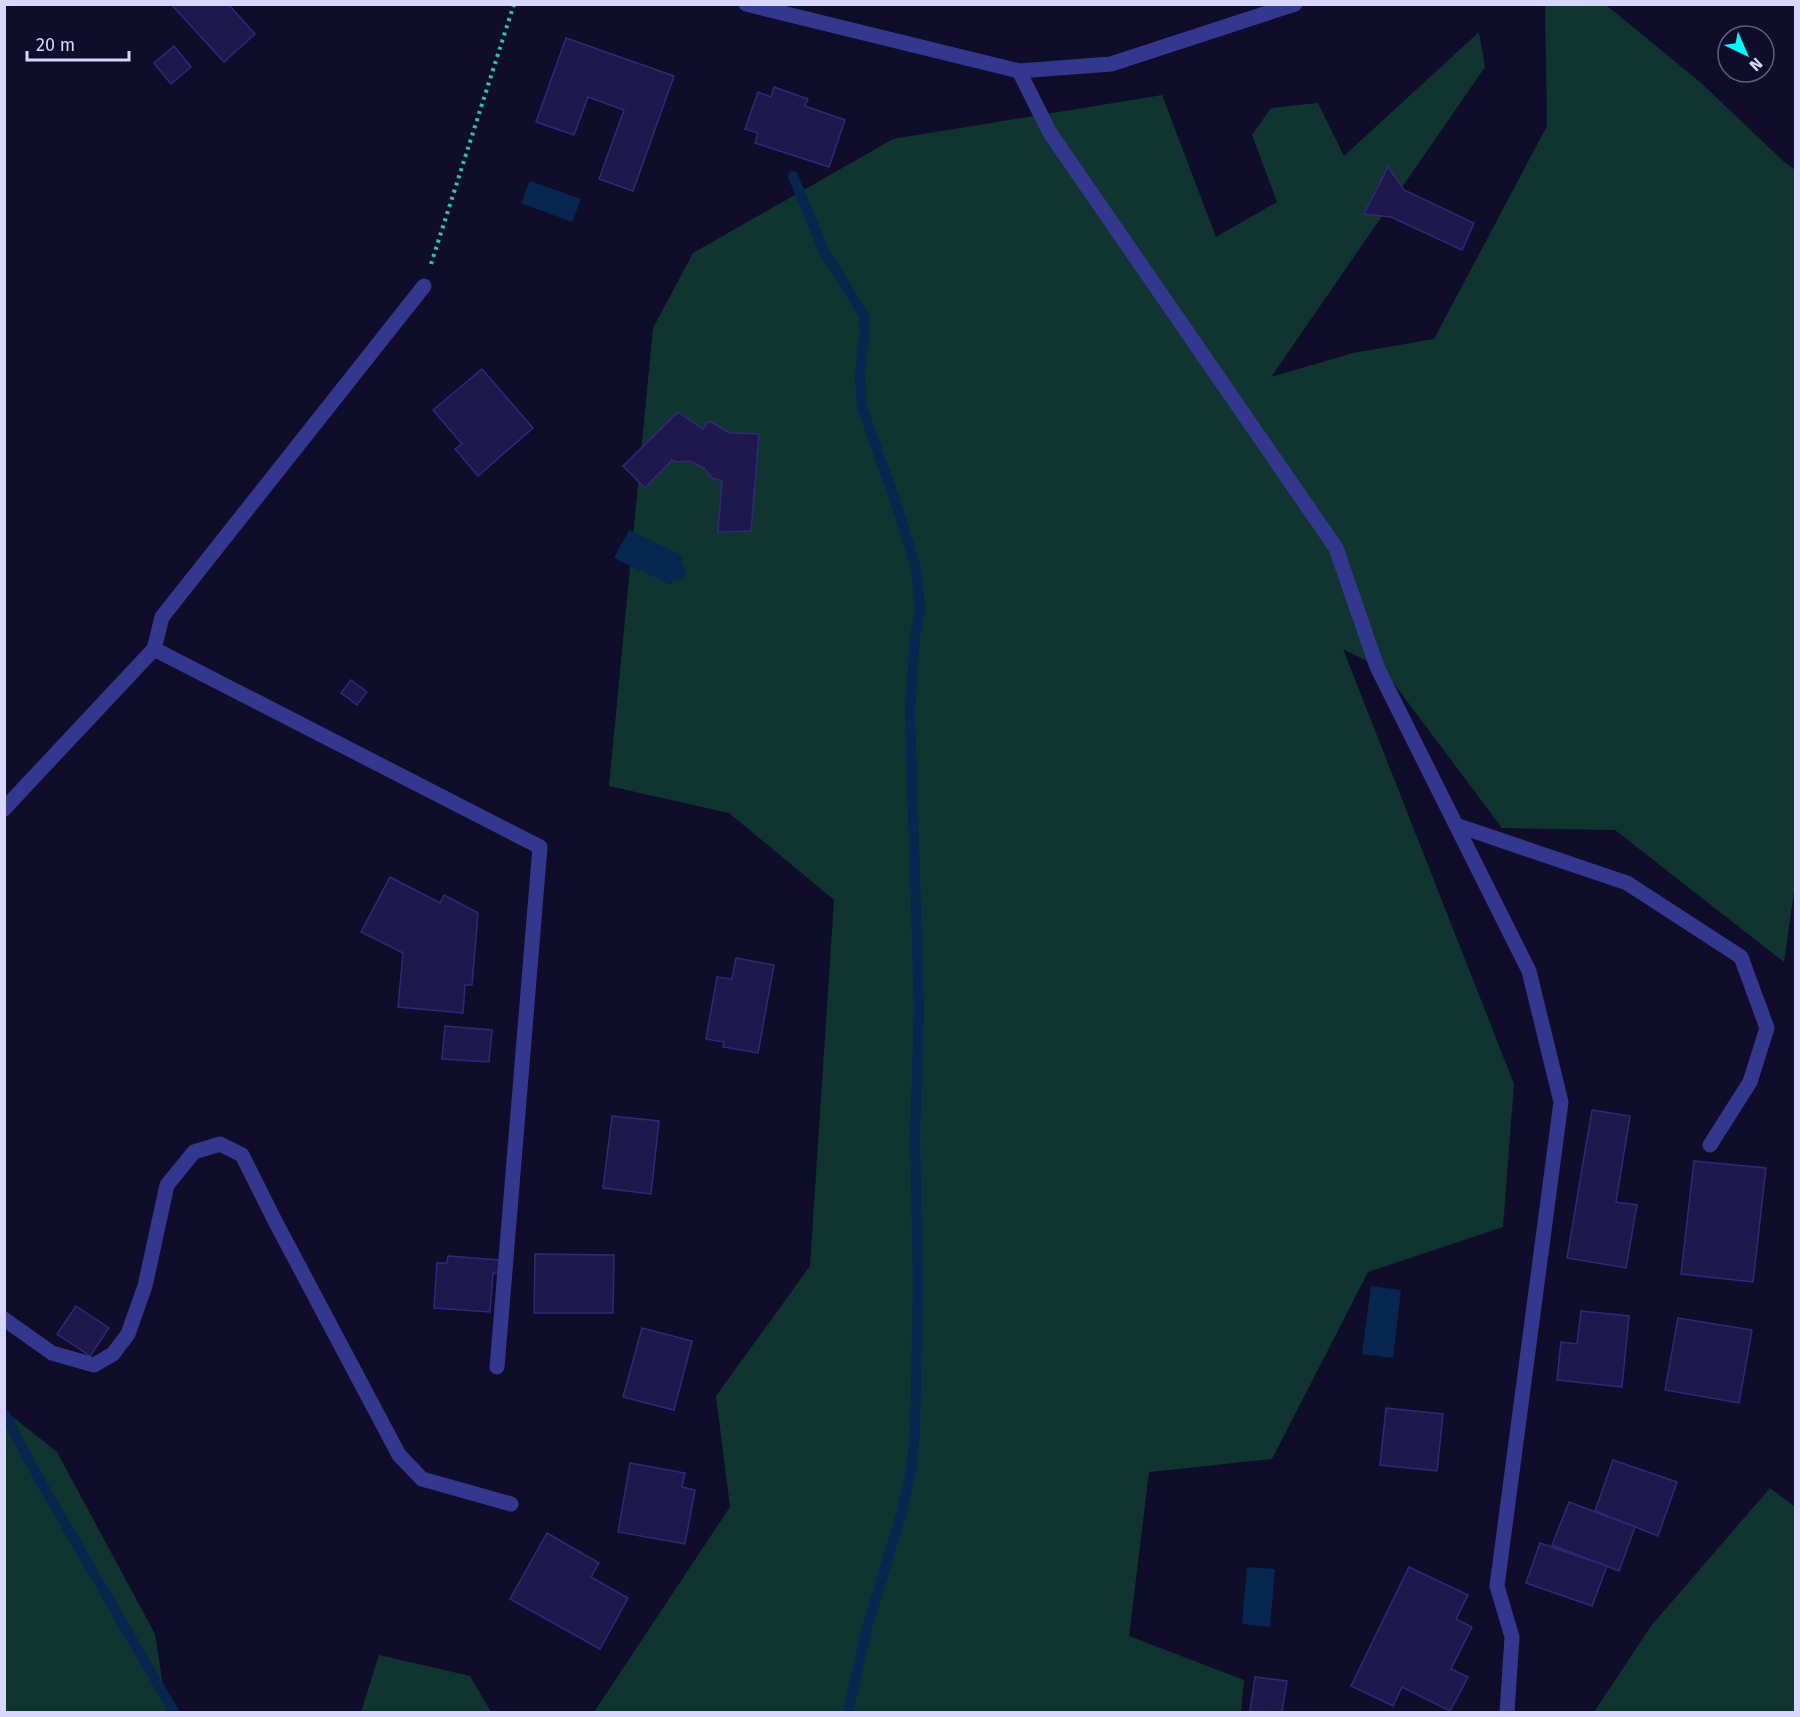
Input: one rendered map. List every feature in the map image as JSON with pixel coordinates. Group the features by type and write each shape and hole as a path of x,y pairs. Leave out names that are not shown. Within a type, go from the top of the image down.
{"street":[{"path":"746,4 1019,71 1111,64 1294,4"},
{"path":"1019,71 1050,133 1336,548 1377,667 1529,971 1561,1102 1497,1586 1512,1637 1507,1713"},
{"path":"4,809 154,649 162,617 424,285"},
{"path":"154,649 540,847 497,1367"},
{"path":"1456,825 1627,884 1741,957 1767,1028 1750,1082 1710,1145"},
{"path":"4,1319 52,1353 94,1365 113,1354 128,1334 145,1286 167,1185 194,1152 220,1144 242,1155 399,1455 422,1479 512,1504"}],"path":[{"path":"424,285 514,4"}],"green space":[{"path":"1545,5 1606,5 1700,82 1795,170 1796,877 1784,962 1615,830 1502,828 1383,669 1343,649 1514,1084 1503,1227 1368,1272 1272,1459 1149,1472 1129,1636 1244,1680 1241,1712 594,1712 730,1507 716,1396 810,1266 834,900 729,813 609,786 653,328 693,253 893,139 1162,95 1216,237 1277,202 1252,135 1271,108 1318,103 1344,156 1479,32 1485,67 1271,377 1353,353 1434,339 1547,126"},
{"path":"4,1410 57,1452 155,1634 167,1712 5,1712"},
{"path":"1770,1488 1795,1507 1795,1712 1594,1712 1651,1626"},
{"path":"379,1655 470,1676 491,1712 361,1712"}],"water":[{"path":"530,181 581,199 572,222 521,203"},
{"path":"629,530 683,556 681,562 687,573 684,577 674,580 671,585 614,558"},
{"path":"1371,1286 1401,1290 1393,1358 1362,1354"},
{"path":"1247,1567 1275,1569 1270,1627 1242,1624"}],"building":[{"path":"171,4 228,4 255,34 224,62"},
{"path":"566,38 674,76 633,191 599,179 624,110 588,97 574,135 536,122"},
{"path":"174,46 191,67 171,84 154,63"},
{"path":"774,87 808,99 805,106 845,120 829,167 755,143 758,133 745,129 758,92 771,97"},
{"path":"1388,167 1404,190 1474,223 1462,250 1391,217 1364,214"},
{"path":"482,369 533,428 478,476 455,449 462,444 433,410"},
{"path":"678,412 703,429 709,421 730,433 759,434 751,531 718,532 722,481 712,478 704,468 690,461 672,460 645,488 623,466"},
{"path":"351,680 367,692 357,705 341,693"},
{"path":"390,877 440,903 444,895 478,913 472,985 465,985 463,1013 398,1007 403,953 361,932"},
{"path":"736,958 774,965 758,1053 723,1047 724,1042 706,1039 717,977 732,979"},
{"path":"445,1026 492,1030 489,1062 442,1059"},
{"path":"1592,1110 1630,1116 1616,1202 1637,1205 1626,1268 1567,1258"},
{"path":"612,1116 659,1121 651,1194 603,1188"},
{"path":"1694,1161 1766,1168 1753,1282 1681,1274"},
{"path":"535,1254 614,1255 613,1313 534,1313"},
{"path":"448,1256 499,1260 498,1274 493,1273 490,1312 434,1308 437,1263 447,1263"},
{"path":"76,1306 109,1328 90,1356 57,1334"},
{"path":"1581,1311 1629,1316 1622,1387 1557,1380 1561,1342 1577,1344"},
{"path":"1678,1318 1752,1330 1739,1403 1665,1390"},
{"path":"642,1328 692,1341 674,1410 623,1397"},
{"path":"1386,1408 1443,1414 1437,1471 1380,1465"},
{"path":"1613,1460 1677,1482 1658,1536 1595,1511"},
{"path":"630,1463 685,1473 682,1487 695,1490 685,1544 618,1532"},
{"path":"1569,1502 1635,1527 1619,1571 1552,1545"},
{"path":"547,1533 599,1563 591,1577 628,1598 600,1649 510,1599"},
{"path":"1540,1543 1607,1566 1592,1606 1526,1583"},
{"path":"1409,1567 1468,1595 1456,1619 1472,1627 1451,1669 1468,1677 1450,1711 1402,1687 1393,1706 1351,1686"},
{"path":"1255,1677 1287,1681 1282,1712 1250,1711"}],"waterway":[{"path":"793,176 824,251 864,315 865,338 860,379 862,407 916,567 920,610 915,637 910,710 919,1010 915,1137 918,1286 915,1430 912,1465 903,1508 867,1628 848,1712"},
{"path":"4,1413 42,1484 174,1712"}]}
